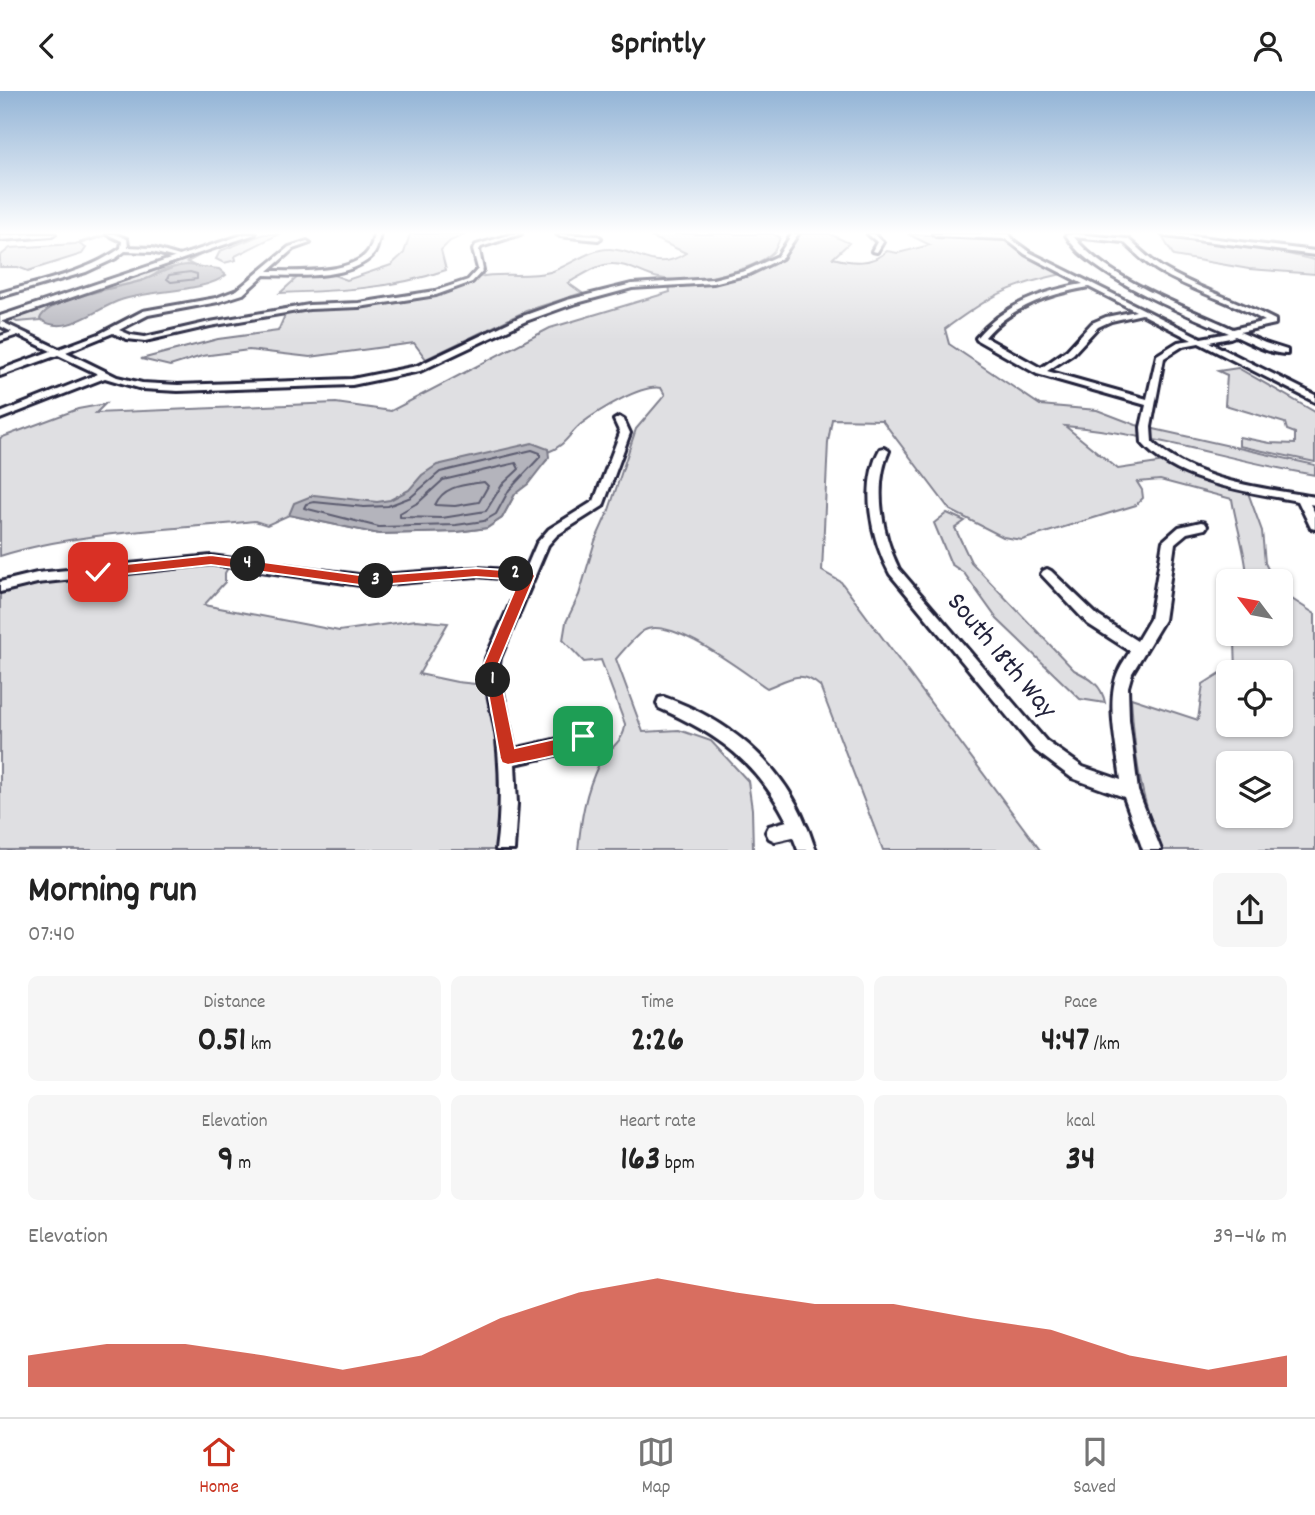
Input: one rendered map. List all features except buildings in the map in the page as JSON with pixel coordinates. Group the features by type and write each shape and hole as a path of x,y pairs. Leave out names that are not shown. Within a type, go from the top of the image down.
{"main road":[{"path":"0,313 135,269"},
{"path":"0,321 140,269"}],"street":[{"path":"1,293 77,269"},
{"path":"0,373 111,330 151,311 230,296 248,288 268,269"},
{"path":"264,273 317,273 331,269"},
{"path":"111,330 145,339 224,321 309,307 359,305 436,293 463,285 481,269"},
{"path":"0,321 104,375 142,386 352,381 410,371 433,363 541,311 630,284 713,281 737,277 753,269"},
{"path":"1059,269 1315,399"},
{"path":"1108,269 1234,332 1284,352"},
{"path":"1160,269 1272,322 1234,332 1234,335 1186,343 1160,357 1150,404 1145,448 1197,474 1315,501"},
{"path":"1090,285 1024,303 980,338 1058,381 1150,404"},
{"path":"1040,372 1070,352 1095,325 1143,312"},
{"path":"0,339 19,332"},
{"path":"0,416 104,375"},
{"path":"505,850 510,792 508,758 491,665 547,537 598,503 625,433 619,420"},
{"name":"South 18th Way","path":"884,451 877,464 880,530 882,547 894,571 1041,747 1078,773 1130,791"},
{"path":"1301,498 1315,525"},
{"path":"1152,850 1130,791 1121,719 1121,687 1125,671 1157,620 1169,541 1183,530 1201,526"},
{"path":"6,585 211,560 367,581 476,572 528,576"},
{"path":"1047,574 1093,620 1139,649"},
{"path":"664,703 708,721 761,756 799,827 807,850"},
{"path":"508,758 571,743 594,724"},
{"path":"775,832 799,827"}],"shaded area":[{"path":"155,269 165,269 146,279 72,299 47,312 41,320 17,322 11,319"},
{"path":"378,269 446,270 385,285 280,293 300,275 328,273 347,280"},
{"path":"556,269 594,269 568,283 582,293 526,311 426,359 414,343 310,357 249,350 202,356 170,366 141,359 218,339 278,331 286,313 426,296 451,291 476,278 487,276"},
{"path":"634,269 740,269 686,280 653,277"},
{"path":"750,269 1053,269 1062,274 1027,283 987,300 945,329 949,344 1040,405 1097,410 1136,425 1315,465 1315,475 1159,441 1065,426 1118,469 1165,462 1247,490 1262,531 1268,569 1246,569 1232,499 1160,480 1137,482 1143,498 1136,505 1022,540 1003,537 950,510 882,420 832,419 828,442 822,571 841,582 1040,850 883,850 820,686 807,678 795,677 767,688 688,637 655,628 639,634 616,659 643,732 679,730 711,741 748,781 753,850 578,850 590,785 602,759 622,736 625,724 601,660 584,662 563,640 566,622 579,595 595,541 609,510 636,429 665,395 661,388 631,394 581,424 563,443 548,452 547,460 515,494 502,518 487,528 457,532 379,534 289,515 267,525 255,521 94,536 0,556 0,438 78,409 105,404 96,413 336,403 391,411 550,328 670,292 669,284 727,279"},
{"path":"1255,269 1315,269 1315,274"},
{"path":"1238,368 1315,412 1315,462 1239,446 1239,437 1270,443 1295,444 1295,433 1287,430 1285,423 1225,405 1227,375 1218,371"},
{"path":"947,513 965,521 955,528 971,562 1074,670 1094,683 1101,691 1105,703 1080,699 997,619 964,573 951,564 934,523"},
{"path":"232,561 225,573 225,582 204,605 339,631 416,620 448,623 419,674 494,686 505,850 0,850 0,587"},
{"path":"1293,600 1315,614 1315,850 1162,850 1148,812 1139,775 1131,698 1198,720 1203,684 1216,676 1216,737 1293,737 1293,660 1236,660 1235,646 1293,646"}],"water":[{"path":"169,269 219,269 226,275 205,285 121,300 70,323 50,324 40,319 55,305 141,281"},
{"path":"532,443 548,449 549,457 528,484 515,494 502,518 487,528 457,532 379,534 289,515 294,503 314,495 377,502 390,500 409,490 422,475 437,465"}],"route":[{"path":"98,572 211,560 367,581 476,572 528,576 491,665 508,758 571,743 583,736"}]}
